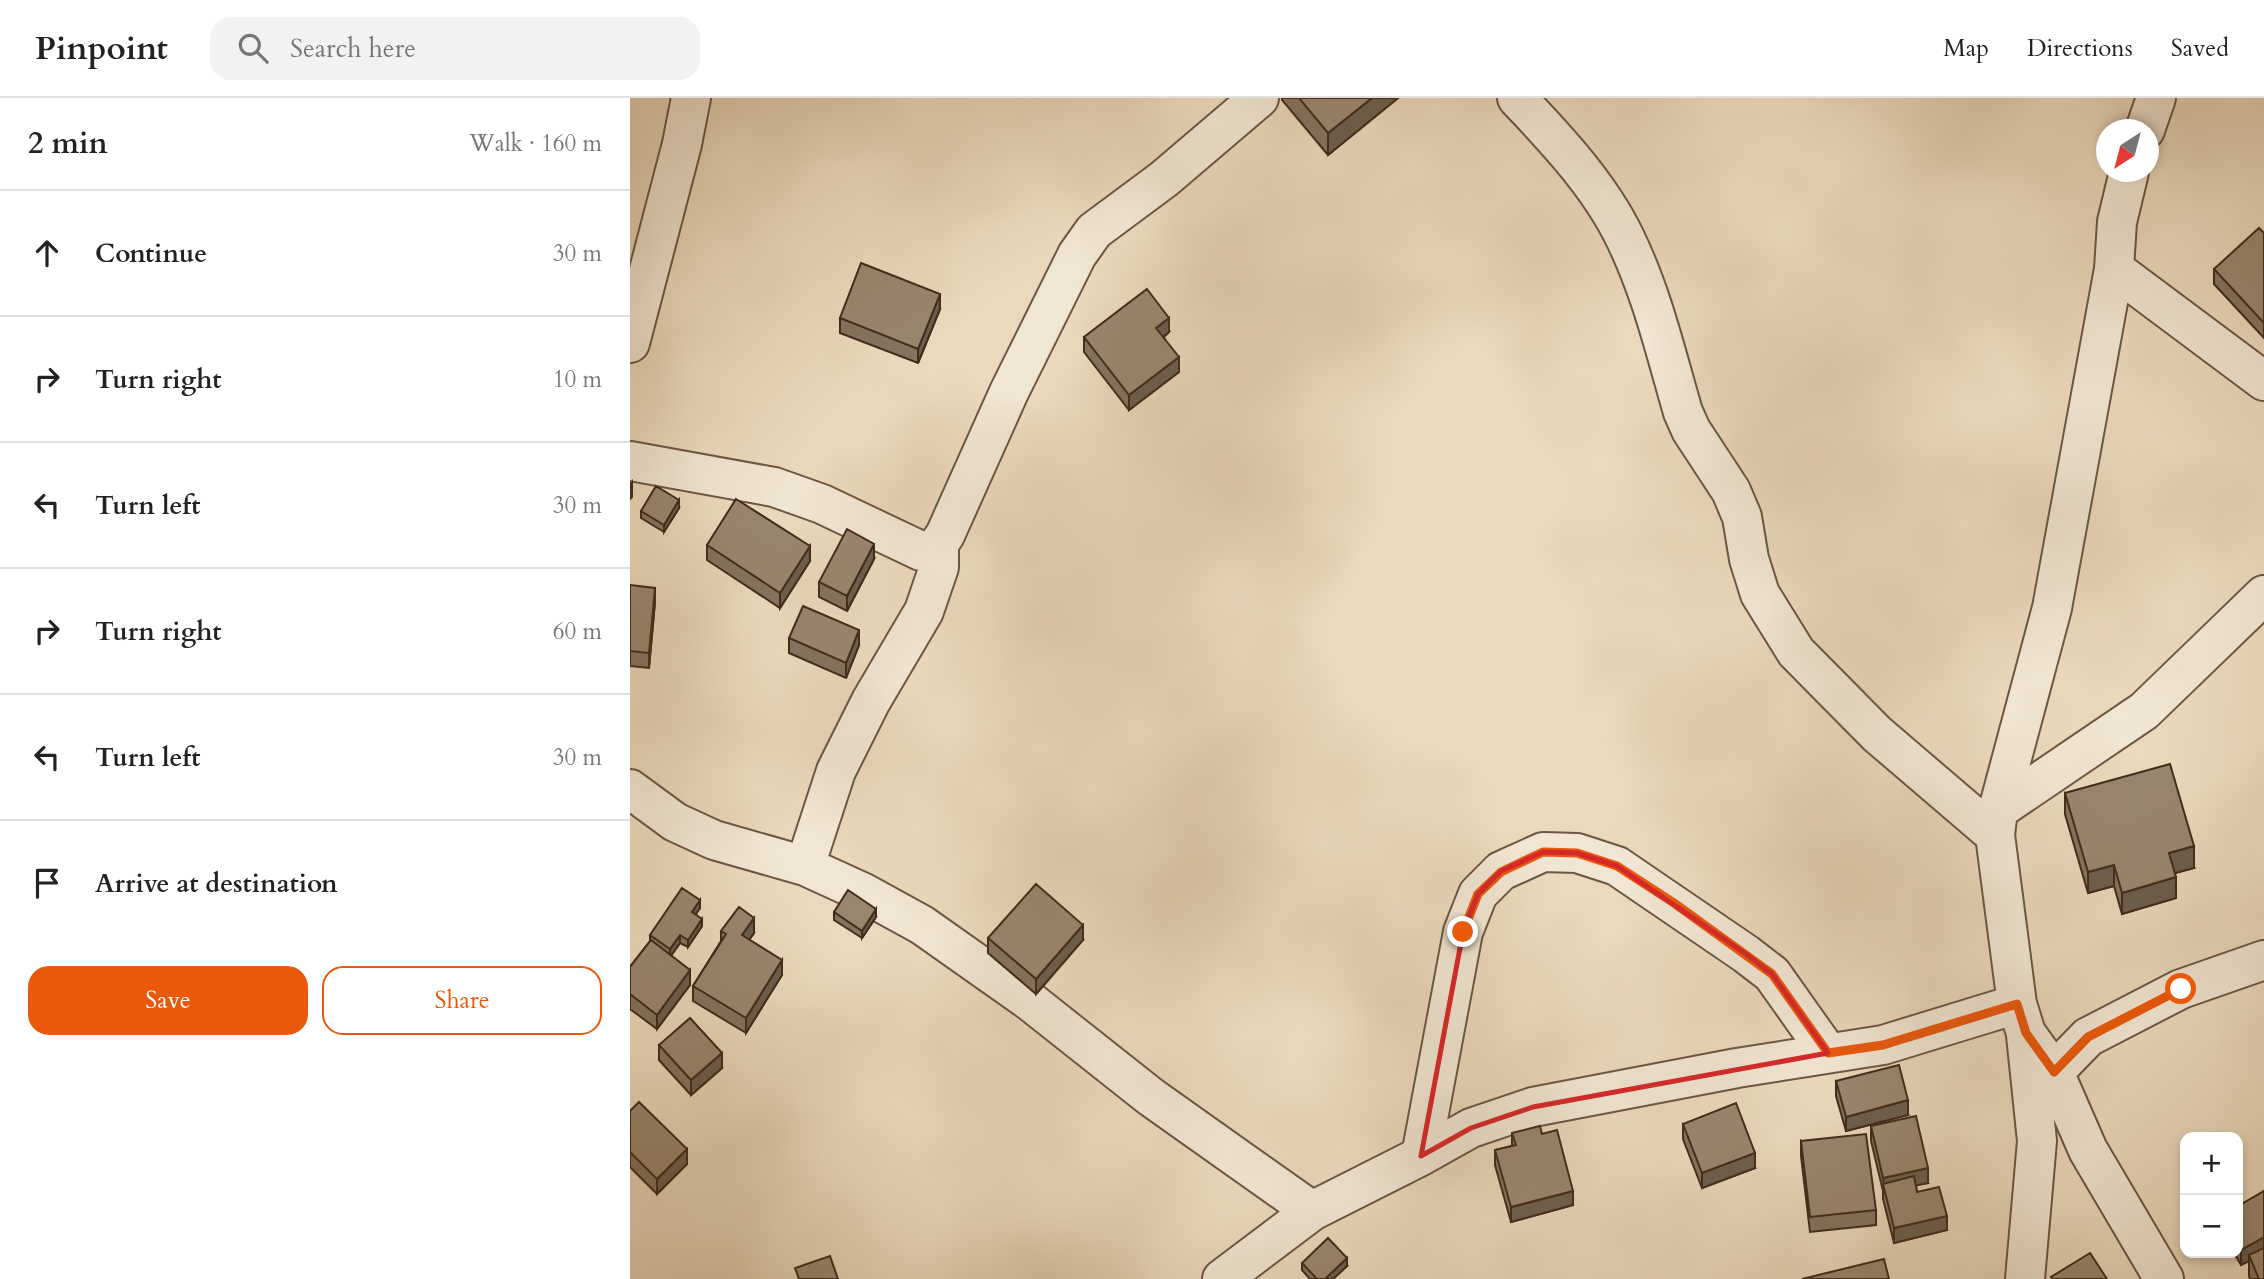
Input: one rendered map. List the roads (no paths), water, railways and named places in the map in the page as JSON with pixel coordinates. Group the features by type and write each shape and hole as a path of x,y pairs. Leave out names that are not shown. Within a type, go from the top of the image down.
{"street":[{"path":"630,343 682,144 691,98"},
{"path":"805,866 836,771 870,701 924,611 939,567 939,545 1009,392 1077,255 1094,231 1164,179 1259,98"},
{"path":"2148,119 2156,98"},
{"path":"1524,101 1598,192 1625,237 1646,287 1683,412 1691,430 1731,491 1742,517 1749,558 1760,594 1796,652 1877,734 1997,822"},
{"path":"2025,1279 2037,1141 1997,822 2052,608 2114,269 2117,222 2127,182"},
{"path":"2114,269 2264,381"},
{"path":"630,461 774,487 822,504 921,551 928,552 939,545"},
{"path":"1997,822 2144,711 2264,595"},
{"path":"630,789 675,822 714,840 805,866 862,892 922,925 1031,1002 1150,1097 1312,1211"},
{"path":"1422,1156 1463,932 1478,894 1501,872 1543,852 1577,853 1617,866 1715,932 1772,974 1828,1053"},
{"path":"2054,1072 2088,1037 2181,989 2264,960"},
{"path":"1222,1279 1312,1211 1422,1156 1471,1128 1533,1107 2021,1018"},
{"path":"2021,1018 2054,1072 2088,1150 2164,1279"}]}
